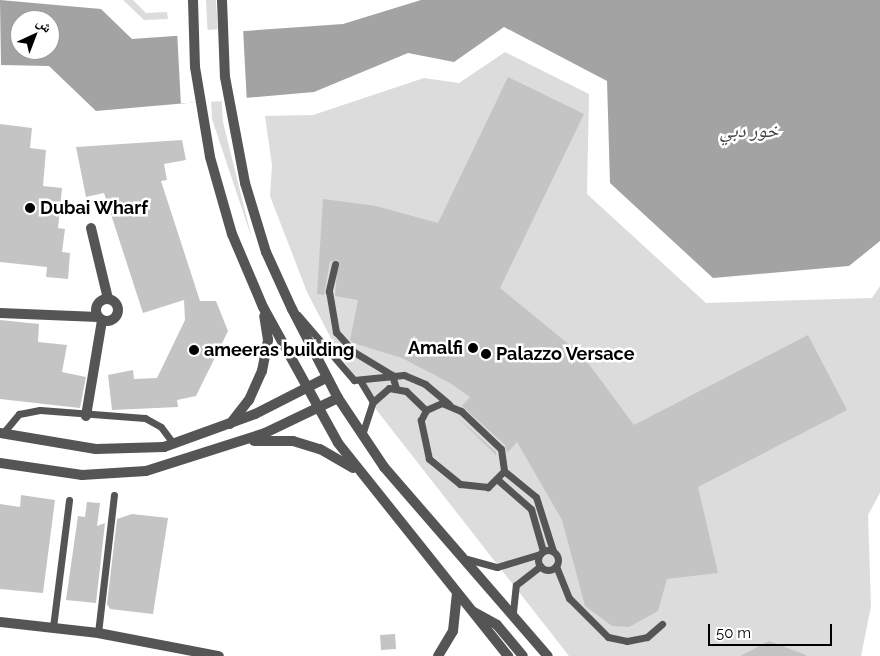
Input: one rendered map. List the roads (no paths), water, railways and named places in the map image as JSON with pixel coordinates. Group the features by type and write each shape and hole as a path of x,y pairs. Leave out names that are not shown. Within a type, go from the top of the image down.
{"street":[{"path":"193,0 195,67 210,157 232,234 263,307 317,409 366,478 508,656"},
{"path":"222,0 225,77 237,147 254,218 292,309 326,378 362,435 458,554 548,656"},
{"path":"0,313 112,320 118,313 116,304 108,299 90,228"},
{"path":"86,416 100,318 99,303 108,299"},
{"path":"230,424 249,400 262,371 268,340 263,307"},
{"path":"1,433 96,449 130,451 174,444 230,424 326,378"},
{"path":"0,462 51,472 114,474 146,471 238,443 338,398"},
{"path":"238,443 293,442 320,449 366,478"},
{"path":"438,656 454,631 457,593"},
{"path":"471,610 497,625 523,656"},
{"path":"0,622 98,633 219,656"}],"lane":[{"path":"334,264 329,291 336,332 354,352 392,375 415,379 452,406 502,449 504,471 498,480 488,487 474,487 438,470 420,433 426,410"},
{"path":"292,309 347,376 361,382 373,402"},
{"path":"361,382 392,375"},
{"path":"392,375 396,388"},
{"path":"362,435 373,402 383,392 396,388 414,396 426,410"},
{"path":"426,410 442,403 452,406"},
{"path":"1,433 13,418 29,410 86,416 145,418 161,427 174,444"},
{"path":"504,471 536,497 553,551 558,558 556,566 569,598 608,637 627,641 647,637 662,624"},
{"path":"498,480 531,510 542,552 540,566 516,585 511,594 513,615"},
{"path":"98,633 114,494"},
{"path":"53,627 69,500"},
{"path":"458,554 496,567 542,552 553,551"},
{"path":"540,566 548,570 556,566"}],"water":[{"name":"خور دبي","path":"0,0 101,9 132,39 343,24 421,0 880,0 880,241 849,266 713,278 610,183 607,81 504,27 454,62 408,53 314,92 96,111 49,66 1,65"}],"place":[{"name":"Dubai Wharf","path":"30,208"},
{"name":"Amalfi","path":"473,348"},
{"name":"ameeras building","path":"194,350"},
{"name":"Palazzo Versace","path":"486,354"}]}
